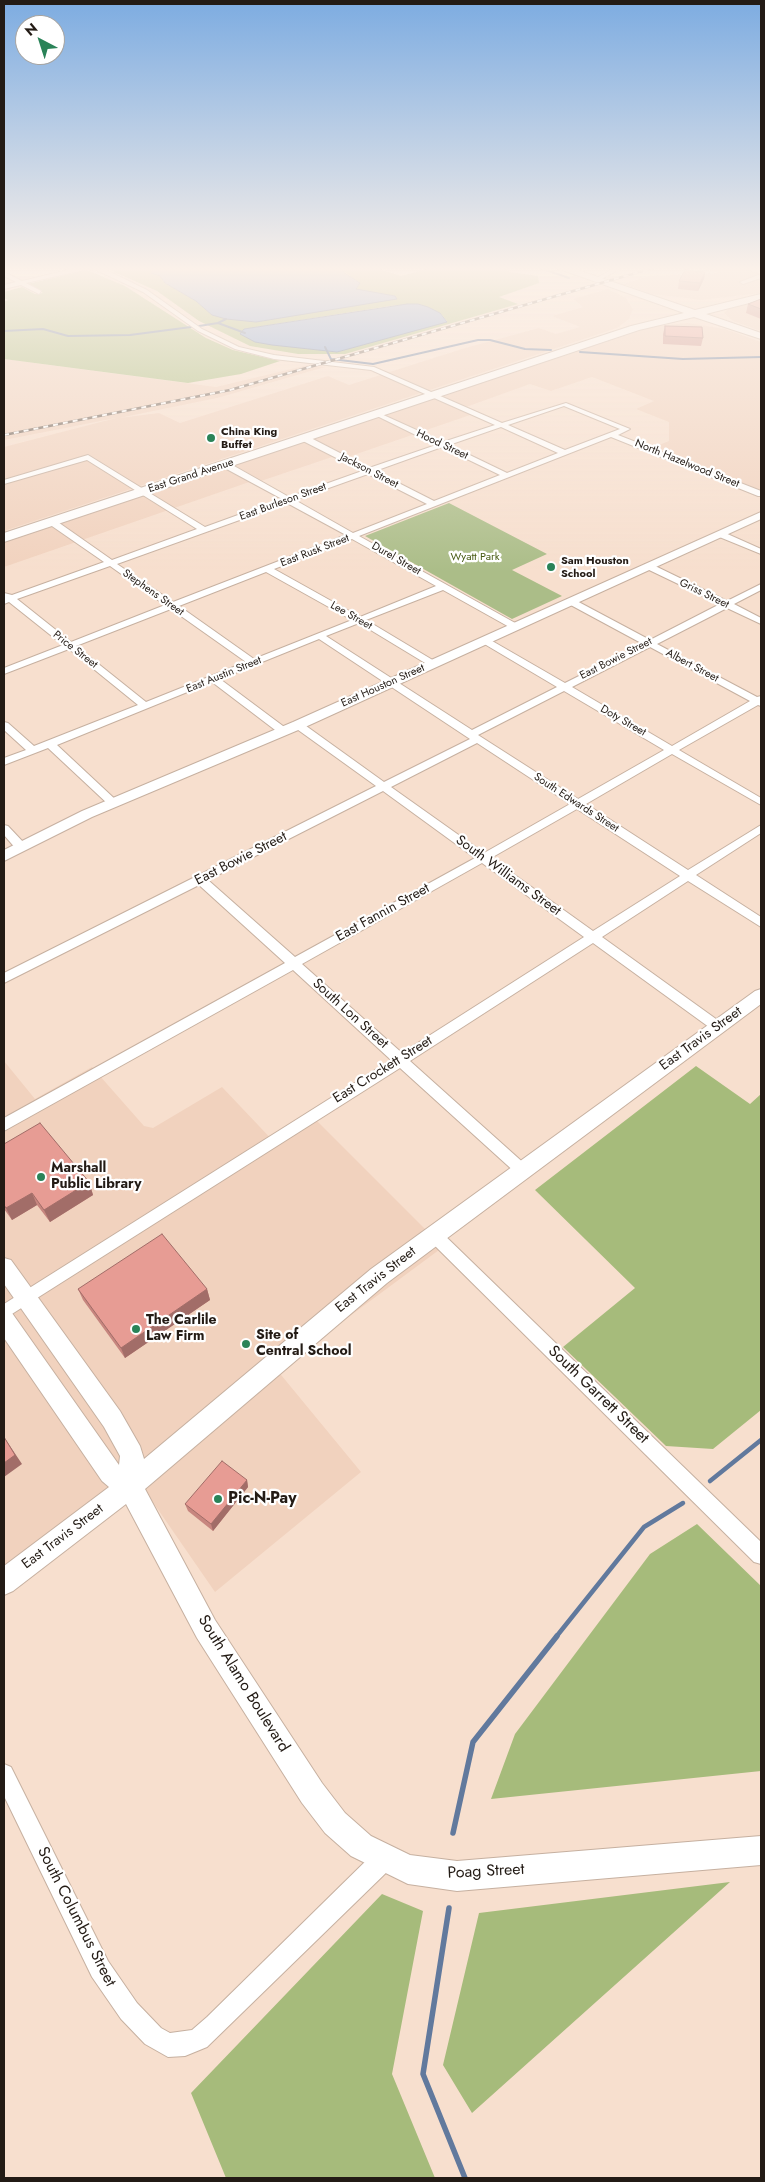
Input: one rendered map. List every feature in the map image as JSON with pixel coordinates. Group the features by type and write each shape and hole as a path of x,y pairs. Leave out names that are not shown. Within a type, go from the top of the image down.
{"highway":[{"name":"East Grand Avenue","path":"4,538 515,368"}],"main road":[{"name":"East Houston Street","path":"4,856 113,803 298,725 761,515"}],"street":[{"path":"370,368 565,452"},
{"name":"East Burleson Street","path":"6,598 112,564 501,424 564,404"},
{"name":"North Hazelwood Street","path":"564,404 626,429"},
{"name":"Hood Street","path":"377,414 508,476"},
{"name":"East Rusk Street","path":"4,671 435,505 626,429"},
{"name":"North Hazelwood Street","path":"612,435 761,494"},
{"name":"Jackson Street","path":"304,438 435,505"},
{"path":"4,482 88,457 204,530"},
{"name":"Durel Street","path":"224,464 290,499 514,626"},
{"name":"Stephens Street","path":"52,522 254,664"},
{"path":"720,534 761,552"},
{"name":"Griss Street","path":"648,566 761,621"},
{"name":"Lee Street","path":"267,569 361,621 433,664"},
{"name":"East Austin Street","path":"4,762 254,664 444,586"},
{"name":"East Bowie Street","path":"4,978 384,786 563,686 761,587"},
{"name":"Price Street","path":"6,598 146,706"},
{"name":"Albert Street","path":"570,601 760,701"},
{"name":"South Edwards Street","path":"321,637 761,923"},
{"name":"Doty Street","path":"484,640 761,802"},
{"path":"214,680 282,731"},
{"name":"East Fannin Street","path":"4,1125 760,701"},
{"path":"4,725 34,751"},
{"name":"South Williams Street","path":"298,725 718,1027"},
{"path":"50,744 113,803"},
{"path":"4,828 21,847"},
{"name":"East Crockett Street","path":"4,1312 761,828"},
{"name":"South Lon Street","path":"200,879 522,1170"},
{"name":"East Travis Street","path":"4,1582 130,1486 323,1322 434,1235 761,994"},
{"name":"South Garrett Street","path":"434,1235 761,1555"},
{"path":"4,1267 112,1419 132,1454 130,1486"},
{"name":"South Alamo Boulevard","path":"4,1320 110,1473 130,1486 206,1629 312,1793 335,1823 361,1846 384,1859"},
{"name":"South Columbus Street","path":"4,1774 100,1969 129,2011 153,2036 168,2045 185,2044 198,2039 215,2025 384,1859"},
{"name":"Poag Street","path":"384,1859 408,1869 457,1876 761,1851"}],"shaded area":[{"path":"4,368 71,368 216,387 296,368 322,368 217,398 119,418 159,413 180,423 328,376 349,385 403,368 497,368 4,531 4,447 116,418 4,440"},
{"path":"527,368 761,368 761,492 654,447 669,441 669,422 636,409 654,401 592,377 551,391 530,384 466,407 442,396"},
{"path":"436,396 476,413 345,458 338,455 261,481 258,479 4,567 4,540"},
{"path":"4,1061 35,1099 92,1067 144,1126 153,1128 222,1087 277,1145 316,1120 443,1247 277,1370 361,1472 215,1592 139,1482 4,1583"}],"green space":[{"path":"72,368 260,368 241,374 188,383"},
{"name":"Wyatt Park","path":"449,503 547,554 512,570 562,596 512,619 365,536"},
{"path":"696,1066 750,1104 761,1094 761,1410 713,1449 666,1446 563,1347 635,1288 535,1190"},
{"path":"697,1524 761,1586 761,1771 491,1799 515,1734 650,1554"},
{"path":"730,1882 472,2113 443,2065 479,1913"},
{"path":"382,1894 423,1911 392,2074 435,2178 226,2178 191,2093"}],"building":[{"name":"Marshall Public Library","path":"40,1123 89,1182 44,1210 32,1193 6,1208 4,1205 4,1144"},
{"name":"The Carlile Law Firm","path":"162,1234 207,1289 121,1348 78,1289"},
{"path":"4,1437 15,1455 4,1463"},
{"name":"Pic-N-Pay","path":"222,1461 247,1480 211,1524 185,1504"}],"waterway":[{"path":"710,1481 761,1440"},
{"path":"556,1637 644,1527 683,1503"},
{"path":"453,1833 473,1742 557,1636"},
{"path":"449,1908 423,2074 465,2178"}],"railway":[{"path":"4,435 230,390 307,368"}],"place":[{"name":"China King Buffet","path":"211,438"},
{"name":"Sam Houston School","path":"551,567"},
{"name":"Marshall Public Library","path":"41,1177"},
{"name":"The Carlile Law Firm","path":"136,1329"},
{"name":"Site of Central School","path":"246,1344"},
{"name":"Pic-N-Pay","path":"218,1499"}]}
